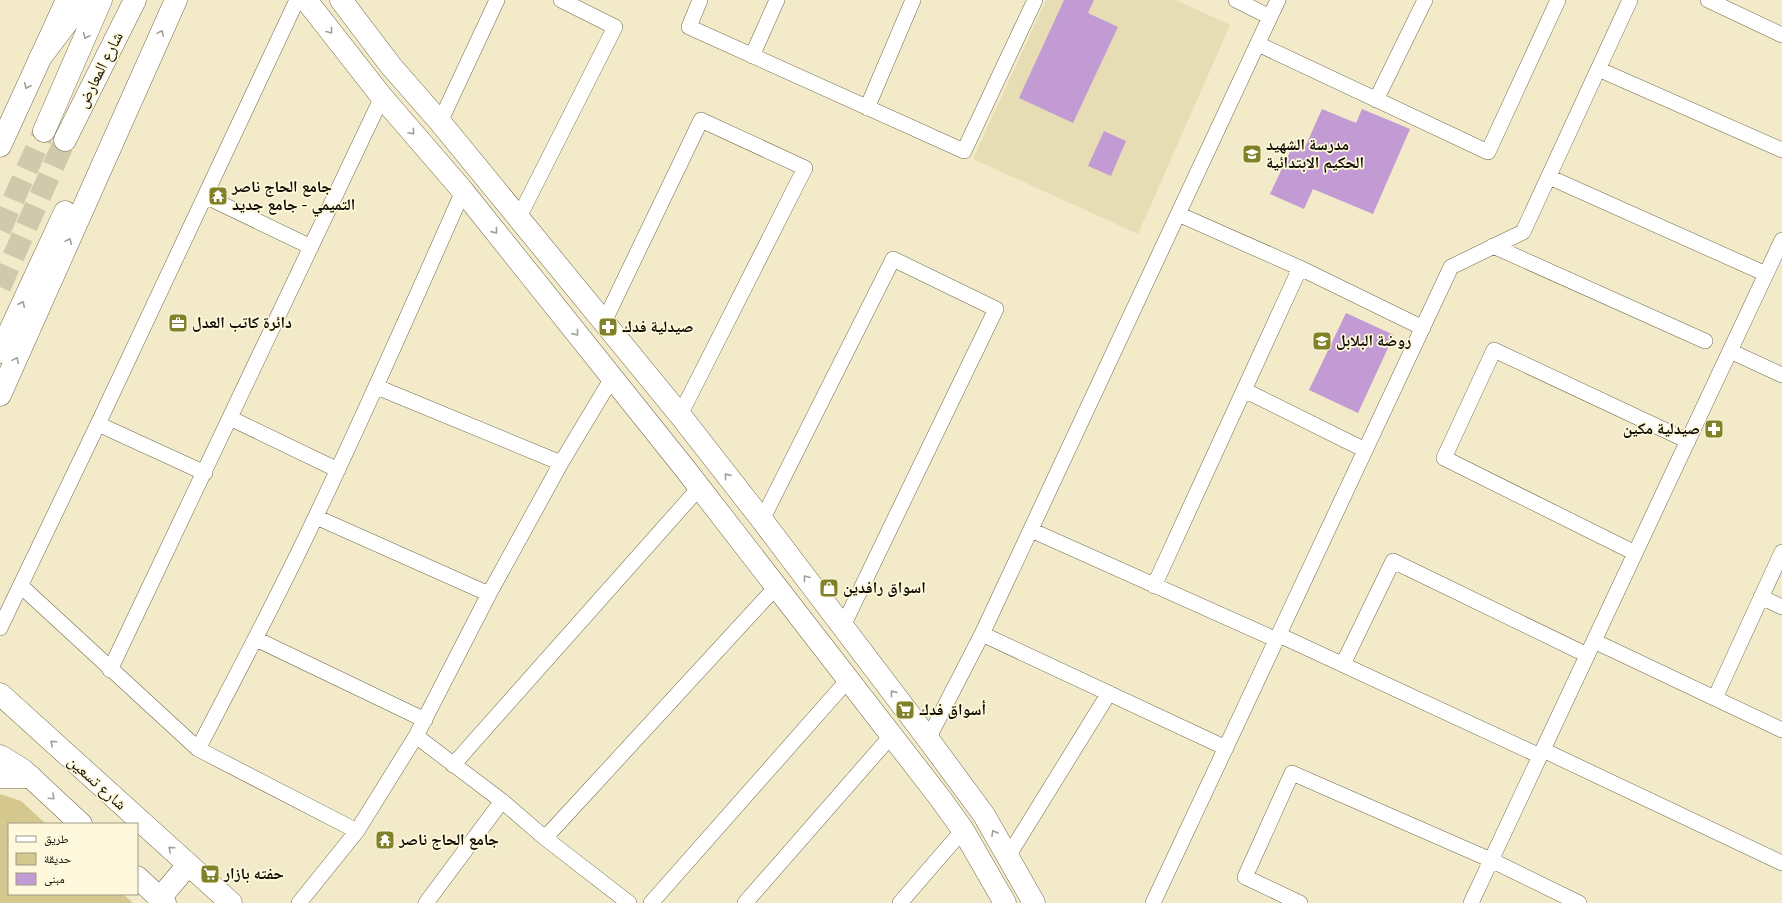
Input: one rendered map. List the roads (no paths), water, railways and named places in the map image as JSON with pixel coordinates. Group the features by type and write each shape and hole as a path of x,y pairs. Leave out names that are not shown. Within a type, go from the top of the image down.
{"main road":[{"path":"0,146 67,0"},
{"path":"40,58 84,0"},
{"name":"شارع المعارض","path":"44,131 101,0"},
{"name":"شارع المعارض","path":"65,140 135,0"},
{"path":"0,395 176,0"},
{"path":"341,0 391,66 440,122 680,415 762,520 984,815 1007,858 1034,903"},
{"path":"307,1 382,97 463,191 686,470 963,830 1005,903"},
{"path":"0,352 112,111 130,82 152,55"},
{"path":"686,470 708,452"},
{"name":"شارع تسعين","path":"0,694 231,903"},
{"path":"0,756 32,777 80,823"},
{"path":"0,776 32,777"},
{"path":"138,878 163,901 188,865"}],"street":[{"path":"440,122 497,0"},
{"path":"518,219 615,27 561,0"},
{"path":"700,0 689,27 964,151 1035,0"},
{"path":"752,56 778,0"},
{"path":"867,108 914,0"},
{"path":"1236,0 1270,17"},
{"path":"928,739 982,634 1278,0"},
{"path":"1376,100 1426,0"},
{"path":"1258,44 1488,152 1558,0"},
{"path":"1153,903 1451,267 1523,232 1630,0"},
{"path":"1708,0 1782,35"},
{"path":"0,628 22,586 205,196 307,1"},
{"path":"1598,69 1782,150"},
{"path":"110,670 205,473 382,97"},
{"path":"604,322 701,120 806,168 680,415"},
{"path":"1549,177 1766,274"},
{"path":"198,749 256,638 316,517 377,387 463,191"},
{"path":"205,196 311,247"},
{"path":"1178,214 1300,268 1423,328"},
{"path":"1471,903 1782,240"},
{"path":"1493,246 1705,341"},
{"path":"762,520 893,259 996,309 843,626"},
{"path":"1154,586 1300,268"},
{"path":"1635,553 1444,458 1494,350 1688,440"},
{"path":"1730,351 1782,375"},
{"path":"299,903 357,831 416,736 489,594 561,463 612,378"},
{"path":"377,387 561,463"},
{"path":"1244,390 1365,450"},
{"path":"230,418 338,470"},
{"path":"98,424 205,473"},
{"path":"453,765 699,488"},
{"path":"316,517 489,594"},
{"path":"1031,530 1154,586 1343,664 1782,863"},
{"path":"1715,698 1782,552"},
{"path":"1343,664 1393,561 1587,655"},
{"path":"22,586 110,670 198,749 357,831"},
{"path":"545,838 776,587"},
{"path":"1761,597 1782,607"},
{"path":"982,634 1226,748"},
{"path":"256,638 425,720"},
{"path":"1594,641 1782,730"},
{"path":"650,903 847,680"},
{"path":"1007,858 1109,693"},
{"path":"416,736 502,801 545,838 629,903"},
{"path":"745,903 891,736"},
{"path":"1300,903 1245,877 1292,773 1491,860 1579,903"},
{"path":"426,903 502,801"},
{"path":"900,903 963,830"}],"tunnel":[{"path":"0,230 44,131"},
{"path":"0,287 65,140"}],"place":[{"name":"مدرسة الشهيد الحكيم الابتدائية","path":"1252,154"},
{"name":"جامع الحاج ناصر التميمي - جامع جديد","path":"218,196"},
{"name":"دائرة كاتب العدل","path":"178,323"},
{"name":"صيدلية فدك","path":"608,327"},
{"name":"روضة البلابل","path":"1322,341"},
{"name":"صيدلية مكين","path":"1714,429"},
{"name":"اسواق رافدين","path":"829,588"},
{"name":"أسواق فدك","path":"905,710"},
{"name":"جامع الحاج ناصر","path":"385,840"},
{"name":"حفته بازار","path":"210,874"}]}
